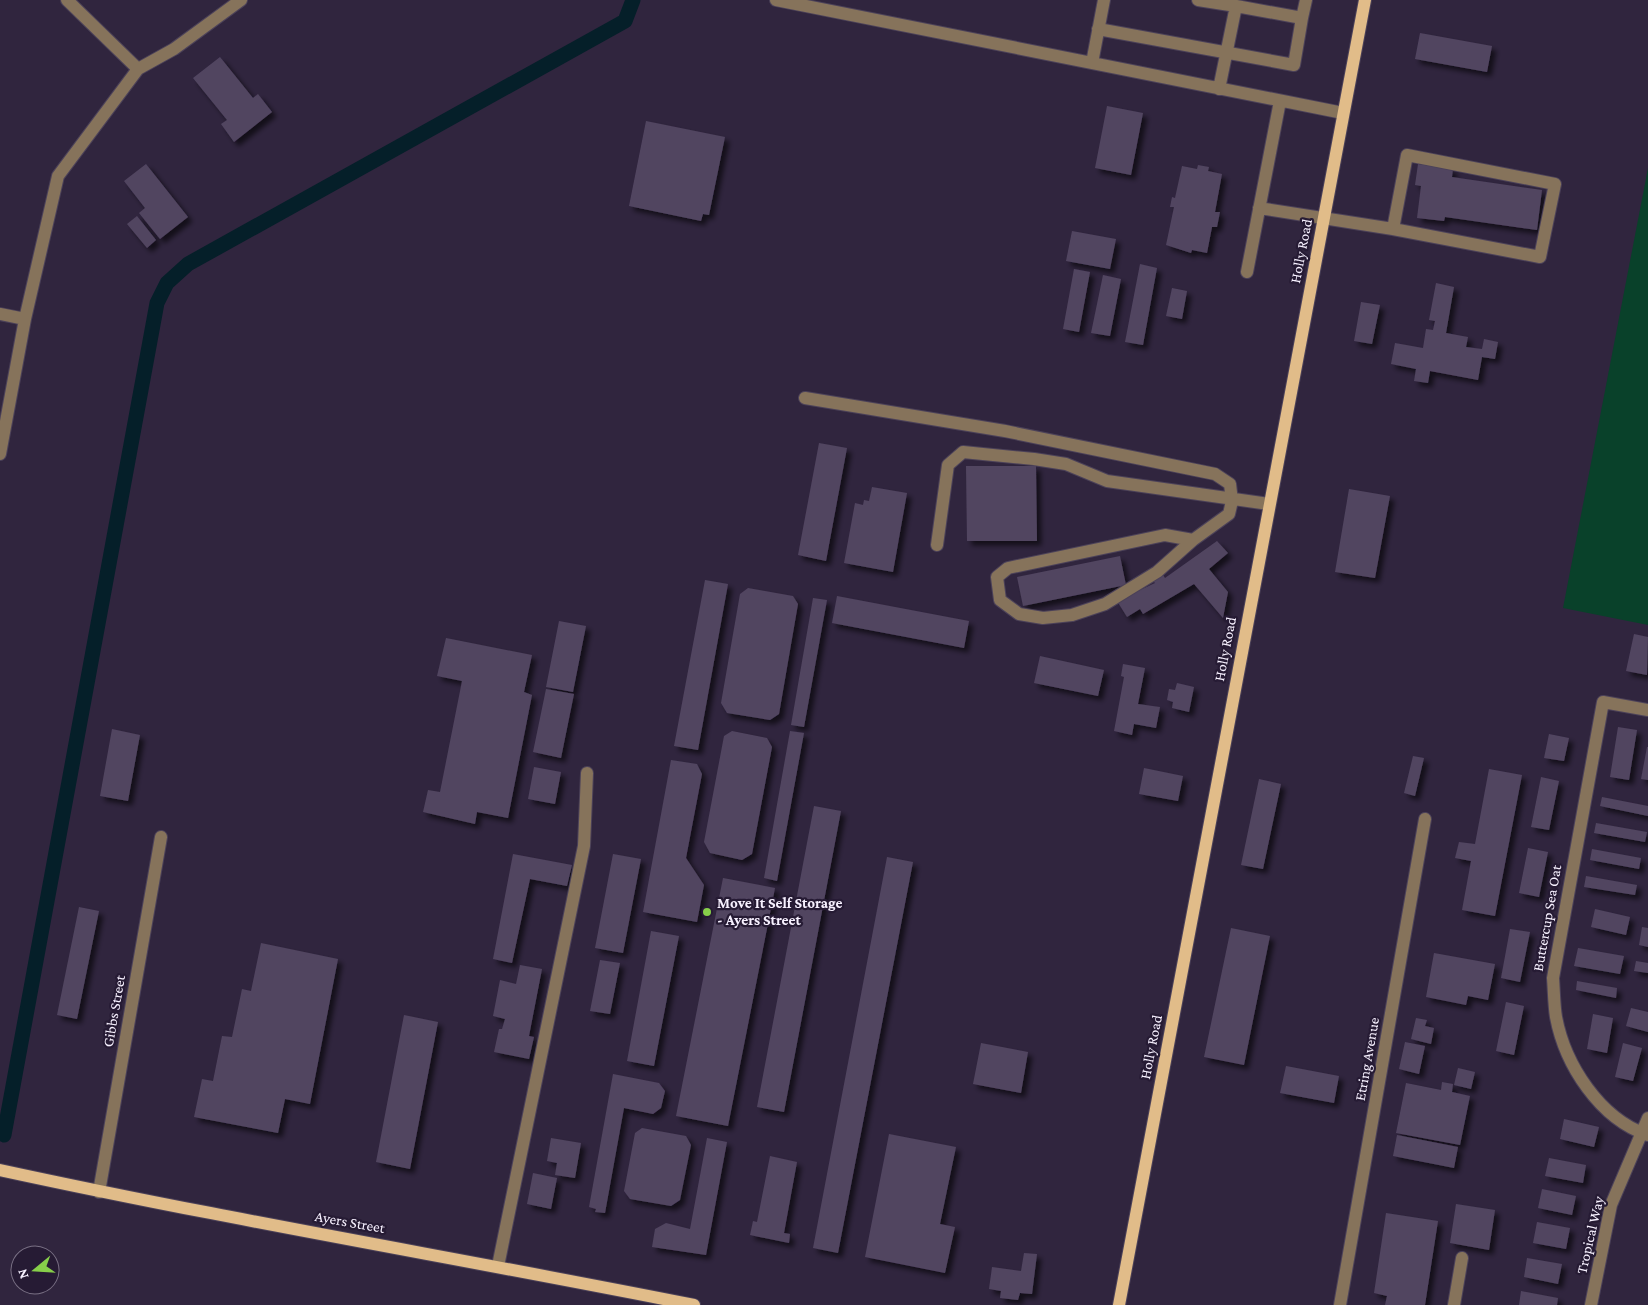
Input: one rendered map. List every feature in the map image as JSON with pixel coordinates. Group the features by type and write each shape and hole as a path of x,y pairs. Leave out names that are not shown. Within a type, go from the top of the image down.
{"main road":[{"name":"Holly Road","path":"1119,1305 1365,0"},
{"name":"Ayers Street","path":"0,1170 99,1192 498,1266 694,1305"}],"street":[{"path":"67,0 138,69"},
{"path":"0,454 25,319 58,176 138,69 174,49 241,0"},
{"path":"776,0 815,4 1092,63 1343,113"},
{"path":"1092,63 1104,0"},
{"path":"1198,0 1236,6 1268,6 1302,18"},
{"path":"1098,29 1294,65 1306,0"},
{"path":"1219,89 1236,6"},
{"path":"1247,272 1280,101"},
{"path":"1259,208 1393,229 1540,257 1555,184 1407,155 1393,229"},
{"path":"0,314 25,319"},
{"path":"805,398 1005,431 1215,474 1230,484 1232,501 1229,514 1193,540 1157,572 1105,604 1072,615 1043,618 1020,614 1000,600 997,577 1008,568 1165,535 1193,540"},
{"path":"936,545 948,464 963,452 1066,464 1107,481 1232,501 1269,504"},
{"name":"Buttercup Sea Oat","path":"1644,1133 1610,1113 1586,1089 1569,1054 1556,1018 1552,978 1603,702 1648,710"},
{"path":"498,1266 584,846 587,773"},
{"name":"Etring Avenue","path":"1340,1305 1425,819"},
{"name":"Gibbs Street","path":"99,1192 161,837"},
{"name":"Tropical Way","path":"1591,1305 1611,1205 1644,1133 1648,1118"},
{"path":"1454,1305 1462,1258"}],"green space":[{"path":"1648,168 1648,625 1563,608"}],"building":[{"path":"1420,33 1492,46 1487,72 1415,59"},
{"path":"220,57 253,98 258,94 272,112 234,142 221,124 227,120 193,78"},
{"path":"1107,106 1143,113 1131,175 1095,168"},
{"path":"646,121 725,137 709,215 703,214 701,221 629,206"},
{"path":"146,164 188,217 160,239 139,213 145,208 124,181"},
{"path":"1418,164 1453,169 1452,177 1542,190 1537,230 1445,217 1444,221 1417,218 1421,186 1415,185"},
{"path":"1198,165 1209,167 1208,171 1222,174 1215,212 1220,212 1217,227 1212,227 1207,253 1192,250 1191,253 1166,245 1174,207 1170,207 1172,197 1175,198 1182,166 1197,169"},
{"path":"137,216 156,240 147,248 127,224"},
{"path":"1072,231 1116,239 1110,269 1066,261"},
{"path":"1140,264 1157,268 1143,345 1125,342"},
{"path":"1074,269 1090,272 1079,332 1063,329"},
{"path":"1103,275 1121,279 1110,336 1091,333"},
{"path":"1436,283 1454,287 1446,333 1468,337 1466,347 1482,349 1484,339 1498,342 1495,359 1482,357 1478,380 1430,371 1428,383 1414,381 1416,369 1391,364 1395,343 1423,348 1426,329 1433,330 1435,321 1429,320"},
{"path":"1172,288 1187,291 1182,319 1166,316"},
{"path":"1361,302 1380,305 1372,344 1354,341"},
{"path":"819,443 847,448 826,561 798,555"},
{"path":"966,466 1036,466 1037,541 967,541"},
{"path":"872,487 907,493 893,572 844,563 855,503 863,505 864,500 869,501"},
{"path":"1349,489 1390,496 1375,578 1335,572"},
{"path":"1217,541 1228,553 1209,569 1228,592 1223,618 1194,584 1143,614 1140,609 1127,617 1117,601 1155,583 1153,581 1163,575 1165,578"},
{"path":"1120,556 1126,585 1023,606 1017,577"},
{"path":"705,580 728,584 698,750 674,746"},
{"path":"748,588 793,596 798,604 779,714 770,720 727,713 721,703 740,594"},
{"path":"837,596 969,621 964,648 832,623"},
{"path":"813,598 827,600 804,727 791,725"},
{"path":"559,621 586,626 573,692 546,687"},
{"path":"1634,634 1648,637 1647,675 1626,671"},
{"path":"446,638 532,655 524,692 532,695 508,818 477,812 475,824 423,812 428,790 440,792 462,681 437,676"},
{"path":"1040,656 1104,670 1098,696 1034,683"},
{"path":"1123,664 1145,668 1138,704 1160,707 1156,728 1134,724 1132,735 1114,731 1124,677 1121,676"},
{"path":"1177,683 1194,687 1189,712 1172,708 1173,702 1167,700 1169,689 1175,690"},
{"path":"546,689 574,694 561,758 533,752"},
{"path":"1618,727 1637,730 1629,780 1610,777"},
{"path":"112,729 140,735 128,801 100,796"},
{"path":"732,731 767,738 772,747 752,854 742,860 710,853 704,842 724,736"},
{"path":"790,731 804,733 777,881 764,878"},
{"path":"1549,734 1569,738 1564,761 1544,758"},
{"path":"1648,747 1648,780 1641,779"},
{"path":"1413,756 1424,758 1415,796 1404,793"},
{"path":"671,760 697,764 702,774 686,858 704,885 697,922 643,912"},
{"path":"534,767 561,772 555,804 528,799"},
{"path":"1144,768 1183,776 1178,801 1139,794"},
{"path":"1489,769 1522,775 1495,916 1462,910 1471,861 1455,858 1459,842 1475,844"},
{"path":"1541,777 1559,781 1549,830 1531,827"},
{"path":"1259,779 1281,784 1263,869 1241,865"},
{"path":"1602,797 1648,806 1648,816 1600,806"},
{"path":"814,806 841,811 784,1112 757,1107"},
{"path":"1596,823 1647,832 1645,842 1594,833"},
{"path":"1528,848 1548,852 1539,897 1519,893"},
{"path":"1592,849 1641,858 1639,869 1590,860"},
{"path":"513,854 572,865 567,886 530,879 512,963 493,959"},
{"path":"613,854 641,859 623,953 595,948"},
{"path":"887,857 913,862 838,1253 813,1248"},
{"path":"1586,876 1637,885 1635,895 1584,887"},
{"path":"723,878 775,888 728,1126 676,1116"},
{"path":"79,907 99,911 77,1019 57,1015"},
{"path":"1595,909 1630,917 1626,935 1591,927"},
{"path":"1642,927 1648,928 1648,947 1639,945"},
{"path":"1231,928 1270,936 1244,1065 1204,1057"},
{"path":"1510,929 1530,932 1520,982 1501,978"},
{"path":"651,931 679,936 654,1066 627,1061"},
{"path":"261,943 338,959 310,1104 285,1099 278,1133 194,1117 202,1079 213,1081 222,1036 232,1037 242,989 251,991"},
{"path":"1578,948 1624,956 1620,974 1574,966"},
{"path":"1434,953 1495,964 1488,1000 1468,996 1466,1005 1426,997"},
{"path":"600,960 620,963 610,1014 590,1011"},
{"path":"1636,961 1648,963 1648,973 1634,971"},
{"path":"520,965 542,969 529,1036 534,1037 529,1059 494,1052 499,1029 502,1029 505,1019 493,1016 500,980 516,984"},
{"path":"1577,981 1617,988 1616,998 1576,990"},
{"path":"1506,1002 1524,1006 1514,1055 1496,1051"},
{"path":"1631,1008 1648,1012 1648,1032 1626,1026"},
{"path":"1593,1014 1613,1018 1607,1053 1587,1049"},
{"path":"404,1015 438,1022 410,1169 376,1162"},
{"path":"1416,1018 1427,1020 1425,1026 1434,1028 1431,1044 1411,1039"},
{"path":"1405,1042 1425,1046 1419,1074 1399,1069"},
{"path":"981,1043 1028,1052 1021,1093 973,1084"},
{"path":"1623,1043 1642,1048 1633,1081 1615,1077"},
{"path":"1286,1066 1339,1076 1334,1103 1280,1093"},
{"path":"1458,1068 1475,1072 1471,1089 1454,1085"},
{"path":"613,1074 659,1083 665,1091 661,1108 653,1114 624,1108 605,1213 595,1212 596,1209 589,1207"},
{"path":"1442,1082 1453,1084 1452,1092 1470,1096 1460,1145 1396,1133 1406,1083 1441,1090"},
{"path":"1564,1119 1599,1127 1594,1147 1560,1139"},
{"path":"642,1128 686,1136 691,1145 680,1200 671,1206 630,1199 624,1191 635,1133"},
{"path":"889,1134 956,1147 940,1224 955,1227 945,1273 865,1257"},
{"path":"1397,1135 1458,1147 1454,1168 1393,1156"},
{"path":"551,1138 581,1143 575,1178 555,1175 557,1163 547,1161"},
{"path":"707,1138 727,1142 706,1255 652,1247 655,1229 666,1223 690,1229"},
{"path":"770,1156 797,1162 784,1233 790,1234 789,1243 750,1235 753,1221 757,1222"},
{"path":"1549,1158 1586,1165 1583,1183 1545,1176"},
{"path":"533,1173 557,1178 551,1209 527,1204"},
{"path":"1542,1189 1576,1196 1572,1215 1538,1208"},
{"path":"1456,1204 1495,1210 1489,1250 1450,1243"},
{"path":"1386,1213 1438,1221 1425,1305 1385,1305 1387,1296 1374,1293"},
{"path":"1537,1222 1570,1228 1566,1249 1533,1243"},
{"path":"1024,1253 1037,1254 1032,1294 1020,1293 1018,1300 1000,1298 1001,1291 989,1289 992,1267 1021,1271"},
{"path":"1527,1258 1562,1264 1558,1284 1524,1277"},
{"path":"1521,1291 1558,1298 1557,1305 1519,1305"}],"waterway":[{"path":"4,1135 157,303 167,283 188,264 625,21 633,0"}],"place":[{"name":"Move It Self Storage - Ayers Street","path":"707,912"}]}
